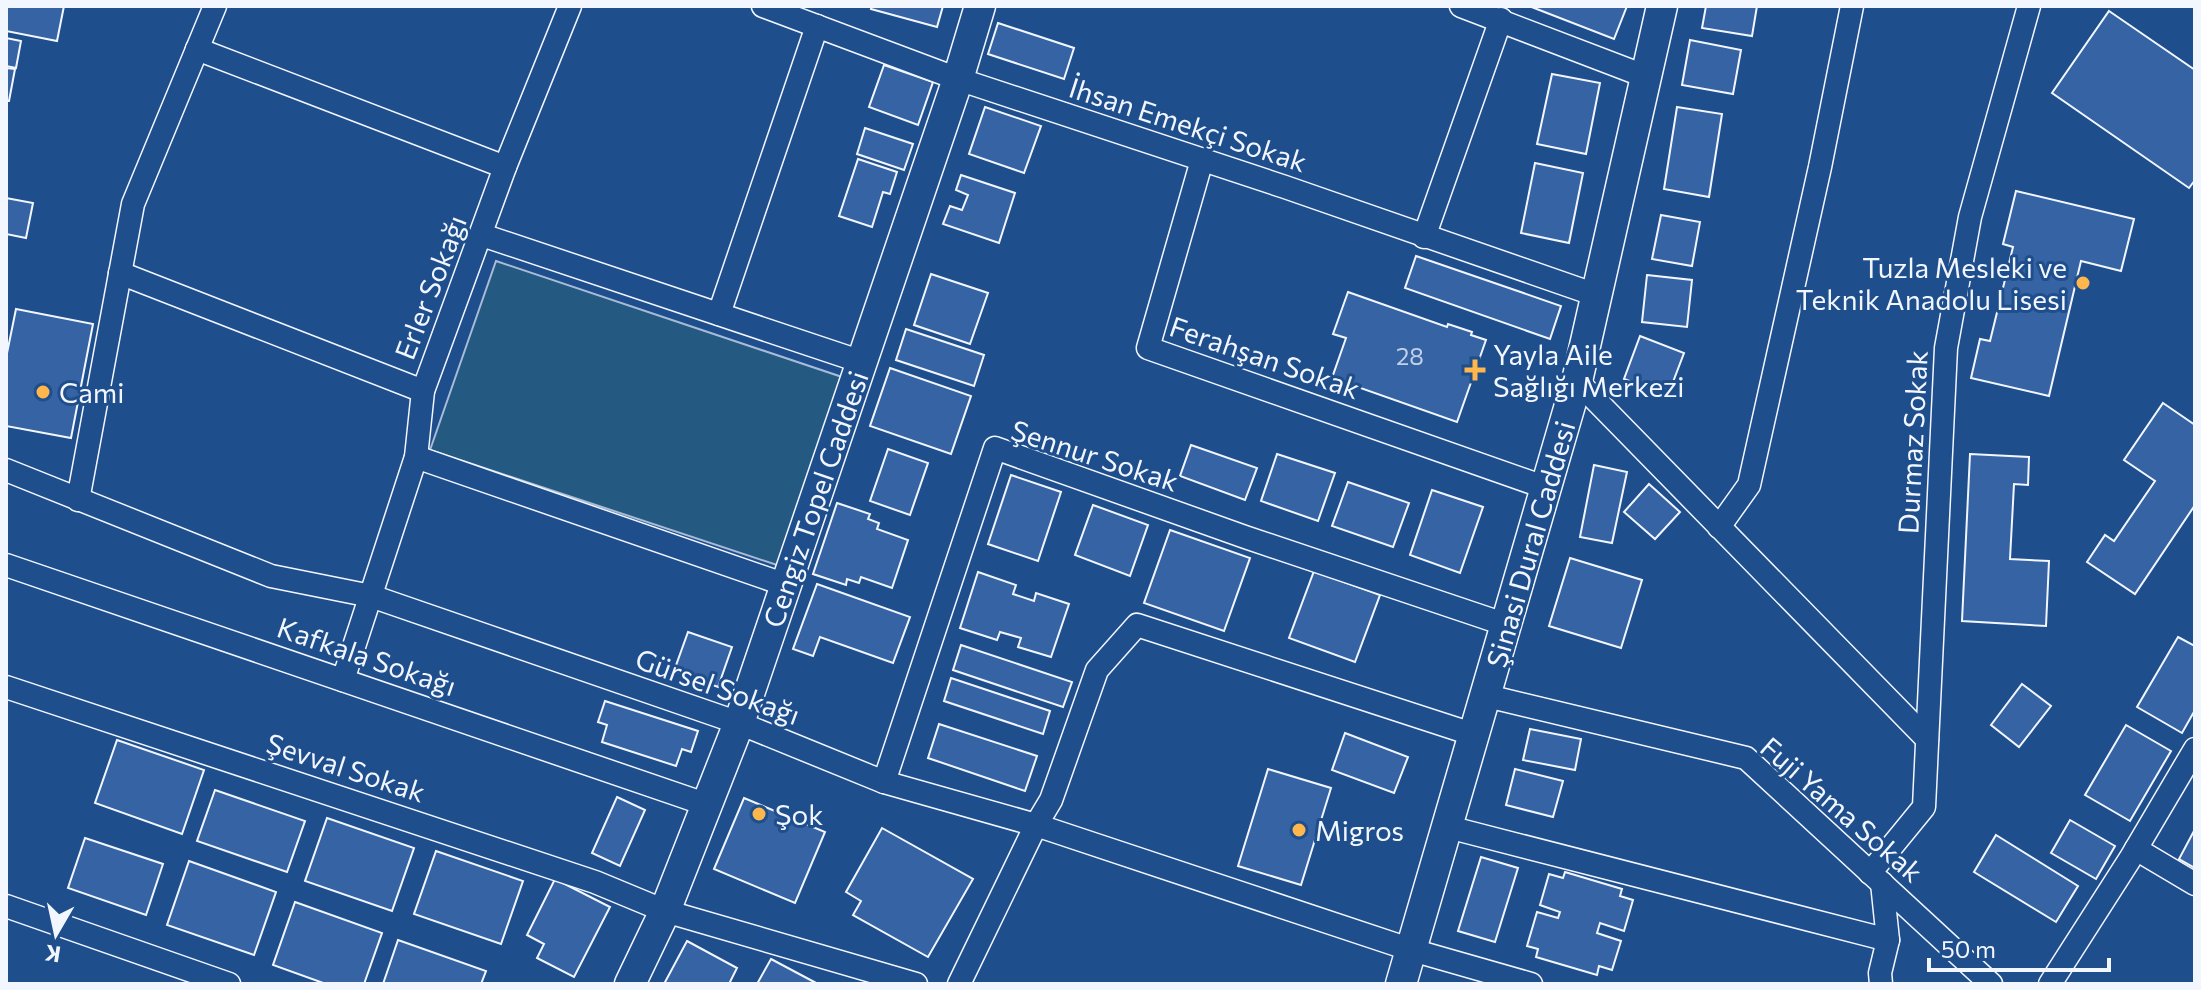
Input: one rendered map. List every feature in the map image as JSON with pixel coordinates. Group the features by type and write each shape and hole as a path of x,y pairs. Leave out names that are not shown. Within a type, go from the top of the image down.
{"street":[{"path":"78,500 133,204 215,6"},
{"name":"Erler Sokağı","path":"343,680 416,457 423,391 505,167 570,6"},
{"name":"İhsan Emekçi Sokak","path":"763,6 958,79 1596,295"},
{"name":"Cengiz Topel Caddesi","path":"630,984 665,911 739,723 958,79 980,6"},
{"path":"1461,6 1647,77"},
{"name":"Şinasi Dural Caddesi","path":"1401,984 1577,381 1662,6"},
{"path":"1719,527 1749,485 1820,167 1852,6"},
{"name":"Durmaz Sokak","path":"1876,878 1924,807 1946,348 1970,217 2029,6"},
{"path":"1424,237 1501,19"},
{"path":"719,314 817,26"},
{"path":"197,49 505,167"},
{"name":"Ferahşan Sokak","path":"1202,160 1148,348 1547,488"},
{"path":"482,235 862,362"},
{"path":"120,273 423,391"},
{"path":"1577,381 1927,739"},
{"name":"Şennur Sokak","path":"884,782 995,448 1245,537 1507,625"},
{"path":"416,457 786,585"},
{"name":"Gürsel Sokağı","path":"6,470 271,576 371,596 739,723 884,782 1036,825 1412,950 1531,984"},
{"name":"Kafkala Sokağı","path":"6,565 708,805"},
{"path":"959,984 1051,800 1097,670 1137,625 1475,735"},
{"name":"Şevval Sokak","path":"6,687 595,882 665,911 916,984"},
{"name":"Fuji Yama Sokak","path":"1487,696 1746,758 1991,984"},
{"path":"2050,984 2195,749"},
{"path":"1448,827 1888,940"},
{"path":"2136,849 2195,884"},
{"path":"1876,878 1888,940 1880,973 1881,984"},
{"path":"6,906 229,984"}],"shaded area":[{"path":"496,261 845,378 780,566 430,450"}],"building":[{"path":"6,6 64,6 57,41 6,31"},
{"path":"872,6 943,6 937,27 871,9"},
{"path":"1529,6 1627,6 1614,39"},
{"path":"1706,6 1757,6 1752,36 1702,28"},
{"path":"2109,11 2195,70 2195,180 2189,188 2052,93"},
{"path":"998,23 1074,48 1064,79 988,54"},
{"path":"6,38 21,41 16,68 6,66"},
{"path":"1690,40 1741,50 1733,94 1682,85"},
{"path":"884,65 933,82 918,125 869,107"},
{"path":"6,68 15,69 9,101 6,101"},
{"path":"1552,74 1600,83 1586,154 1537,144"},
{"path":"985,107 1041,126 1024,173 969,154"},
{"path":"1677,107 1722,114 1709,197 1664,189"},
{"path":"865,128 913,144 904,170 857,154"},
{"path":"858,159 897,172 890,194 883,192 872,227 839,216"},
{"path":"1535,163 1583,173 1569,243 1521,233"},
{"path":"961,175 1015,193 999,243 943,224 950,206 962,210 968,195 956,190"},
{"path":"2016,191 2134,219 2121,271 2081,261 2049,396 1971,378 1980,339 1990,341 2013,247 2003,244"},
{"path":"6,198 33,203 26,238 6,234"},
{"path":"1661,215 1700,222 1692,266 1652,259"},
{"path":"1416,256 1561,306 1550,339 1405,288"},
{"path":"931,274 988,293 970,344 914,325"},
{"path":"1647,275 1692,280 1687,327 1642,322"},
{"path":"1348,292 1447,327 1448,324 1472,332 1471,335 1486,340 1457,422 1332,378 1346,338 1333,334"},
{"name":"Cami","path":"16,309 93,324 71,438 6,426 6,358"},
{"path":"906,329 984,355 974,386 896,360"},
{"path":"1640,336 1684,353 1668,395 1624,379"},
{"path":"890,368 971,396 951,454 870,426"},
{"path":"2163,403 2195,425 2195,505 2135,594 2087,562 2105,535 2114,541 2155,481 2124,460"},
{"path":"1191,445 1257,468 1245,500 1180,476"},
{"path":"888,449 928,463 910,515 870,501"},
{"path":"1277,454 1335,473 1318,521 1261,501"},
{"path":"1970,454 2029,457 2028,485 2014,484 2010,559 2049,561 2046,626 1962,621"},
{"path":"1594,465 1627,472 1612,543 1580,537"},
{"path":"1011,475 1061,492 1038,561 988,544"},
{"path":"1348,482 1409,503 1393,547 1332,526"},
{"path":"1649,484 1680,512 1655,539 1624,512"},
{"path":"1432,490 1483,507 1460,573 1410,555"},
{"path":"837,503 870,514 868,519 879,523 877,529 908,540 892,588 861,577 859,583 847,579 846,585 813,574"},
{"path":"1093,505 1148,525 1130,576 1075,555"},
{"path":"1170,530 1250,558 1224,631 1144,603"},
{"path":"1570,558 1642,580 1621,648 1549,626"},
{"path":"1314,571 1380,595 1355,662 1289,638"},
{"path":"978,572 1016,585 1013,594 1034,601 1036,593 1069,604 1051,657 1018,647 1021,638 1000,632 997,640 960,628"},
{"path":"817,584 910,617 893,663 820,637 813,656 793,649"},
{"path":"688,632 732,647 718,687 674,671"},
{"path":"2178,637 2195,646 2195,710 2182,733 2137,707"},
{"path":"961,645 1072,682 1063,707 953,670"},
{"path":"951,678 1050,711 1043,734 944,701"},
{"path":"2022,684 2051,706 2019,747 1991,725"},
{"path":"605,701 698,731 691,752 682,749 676,766 602,742 607,725 598,722"},
{"path":"939,724 1037,756 1025,791 928,758"},
{"path":"2126,725 2171,751 2130,821 2085,795"},
{"path":"1530,729 1581,739 1575,770 1523,760"},
{"path":"1345,733 1408,757 1394,793 1332,770"},
{"path":"117,740 204,770 182,834 95,803"},
{"path":"1268,769 1331,788 1301,885 1238,866"},
{"path":"1515,769 1563,781 1553,817 1506,805"},
{"path":"215,790 305,821 287,872 197,841"},
{"path":"617,797 645,810 620,866 592,853"},
{"path":"744,798 825,832 795,903 714,869"},
{"path":"327,818 414,848 392,911 305,881"},
{"path":"2070,820 2115,846 2096,879 2051,853"},
{"path":"882,828 973,879 928,957 853,915 861,901 846,892"},
{"path":"2195,829 2195,868 2179,859"},
{"path":"1996,835 2078,886 2056,922 1974,872"},
{"path":"85,838 163,864 146,915 68,888"},
{"path":"436,851 523,881 501,944 414,914"},
{"path":"1481,857 1518,868 1495,942 1458,931"},
{"path":"189,861 276,892 254,955 167,925"},
{"path":"1565,872 1622,889 1620,896 1633,900 1624,931 1600,923 1597,933 1621,941 1612,970 1599,966 1597,975 1536,957 1538,949 1527,946 1537,912 1558,918 1560,912 1540,905 1549,874 1563,878"},
{"path":"555,879 610,907 574,977 537,958 544,944 527,935"},
{"path":"295,902 382,933 364,984 326,984 273,965"},
{"path":"398,940 486,971 481,984 383,984"},
{"path":"687,941 737,968 729,984 664,984"},
{"path":"771,959 818,984 757,984"}],"place":[{"name":"Tuzla Mesleki ve Teknik Anadolu Lisesi","path":"2083,283"},
{"name":"Yayla Aile Sağlığı Merkezi","path":"1475,370"},
{"name":"Cami","path":"43,392"},
{"name":"Şok","path":"759,814"},
{"name":"Migros","path":"1299,830"}]}
